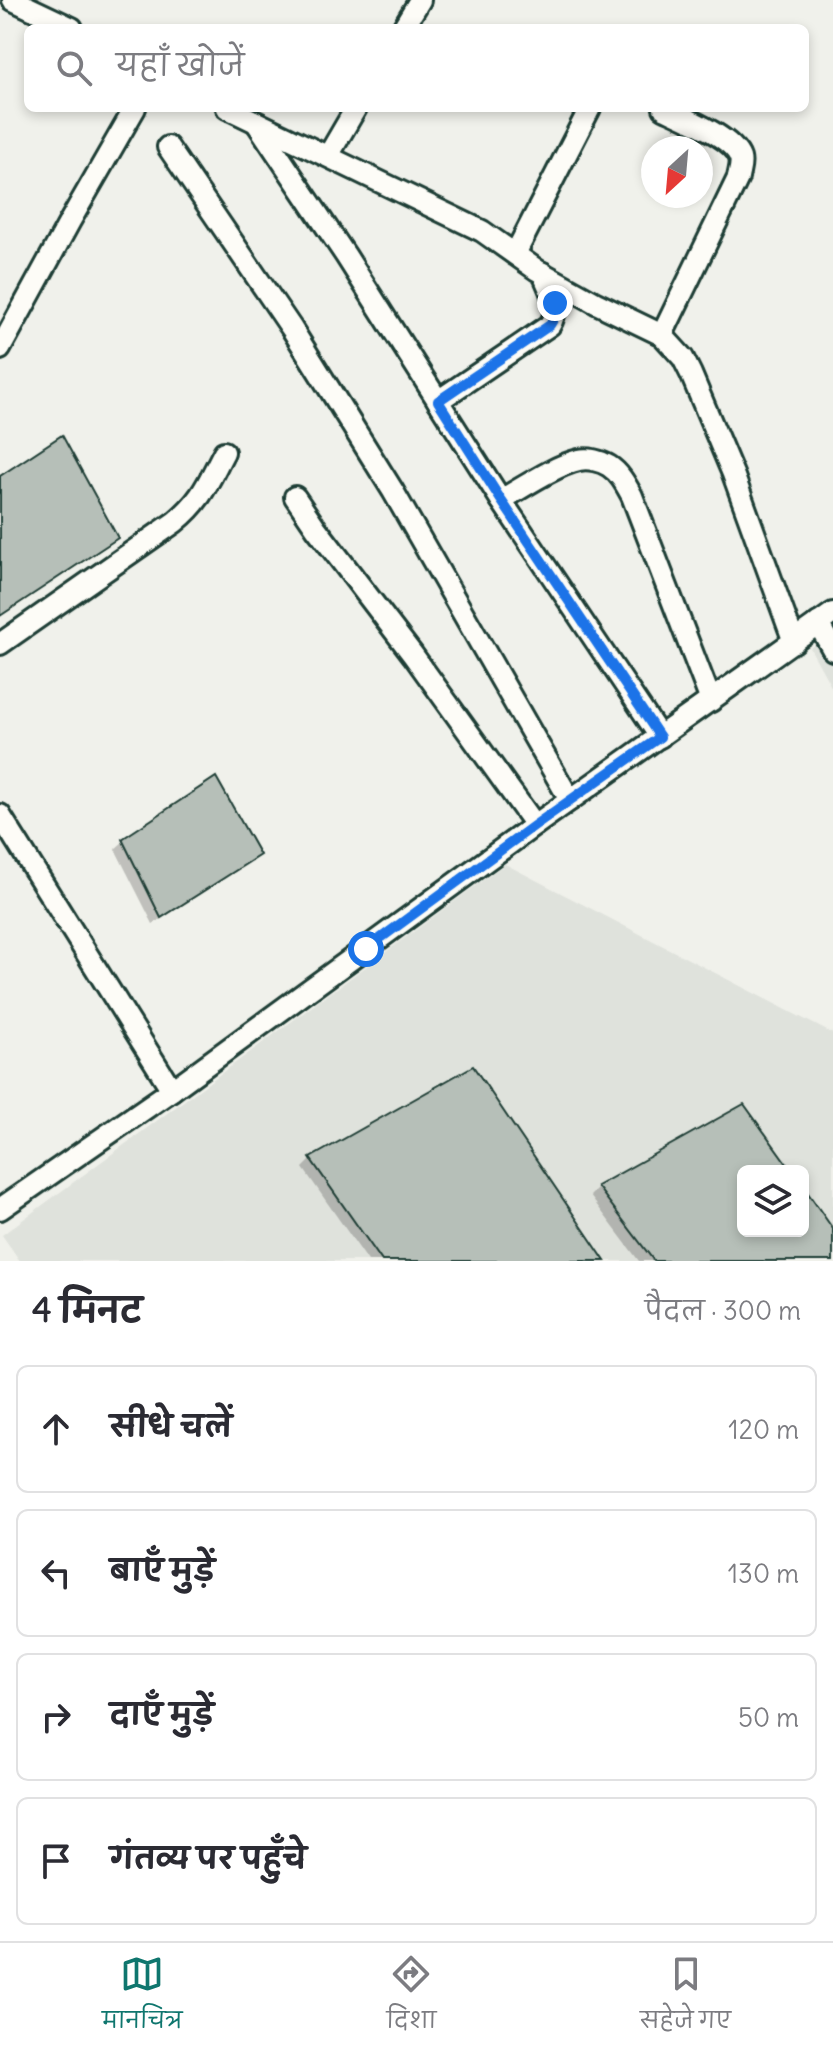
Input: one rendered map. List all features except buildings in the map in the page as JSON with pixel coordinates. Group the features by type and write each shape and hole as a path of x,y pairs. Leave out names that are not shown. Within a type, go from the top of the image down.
{"street":[{"path":"13,0 64,24"},
{"path":"405,24 420,0"},
{"path":"0,349 133,112"},
{"path":"235,112 482,231 543,273 662,335 683,358 691,374 733,474 794,642"},
{"path":"328,156 354,112"},
{"path":"515,254 588,112"},
{"path":"662,335 738,178 741,165 739,155 729,144 672,112"},
{"path":"256,123 346,256 501,500 660,737"},
{"path":"168,147 292,329 393,491 570,800"},
{"path":"438,401 550,325 556,315 555,303 543,273"},
{"path":"0,644 192,508 224,452"},
{"path":"501,500 581,459 597,461 621,476 632,496 711,701"},
{"path":"295,497 535,825"},
{"path":"0,1209 172,1090 535,825 826,618 833,650"},
{"path":"0,815 172,1090"}],"shaded area":[{"path":"833,631 833,690 810,648"},
{"path":"505,864 833,1034 833,1261 20,1261 2,1235"}],"route":[{"path":"366,949 660,737 438,401 550,325 556,315 555,303"}]}
